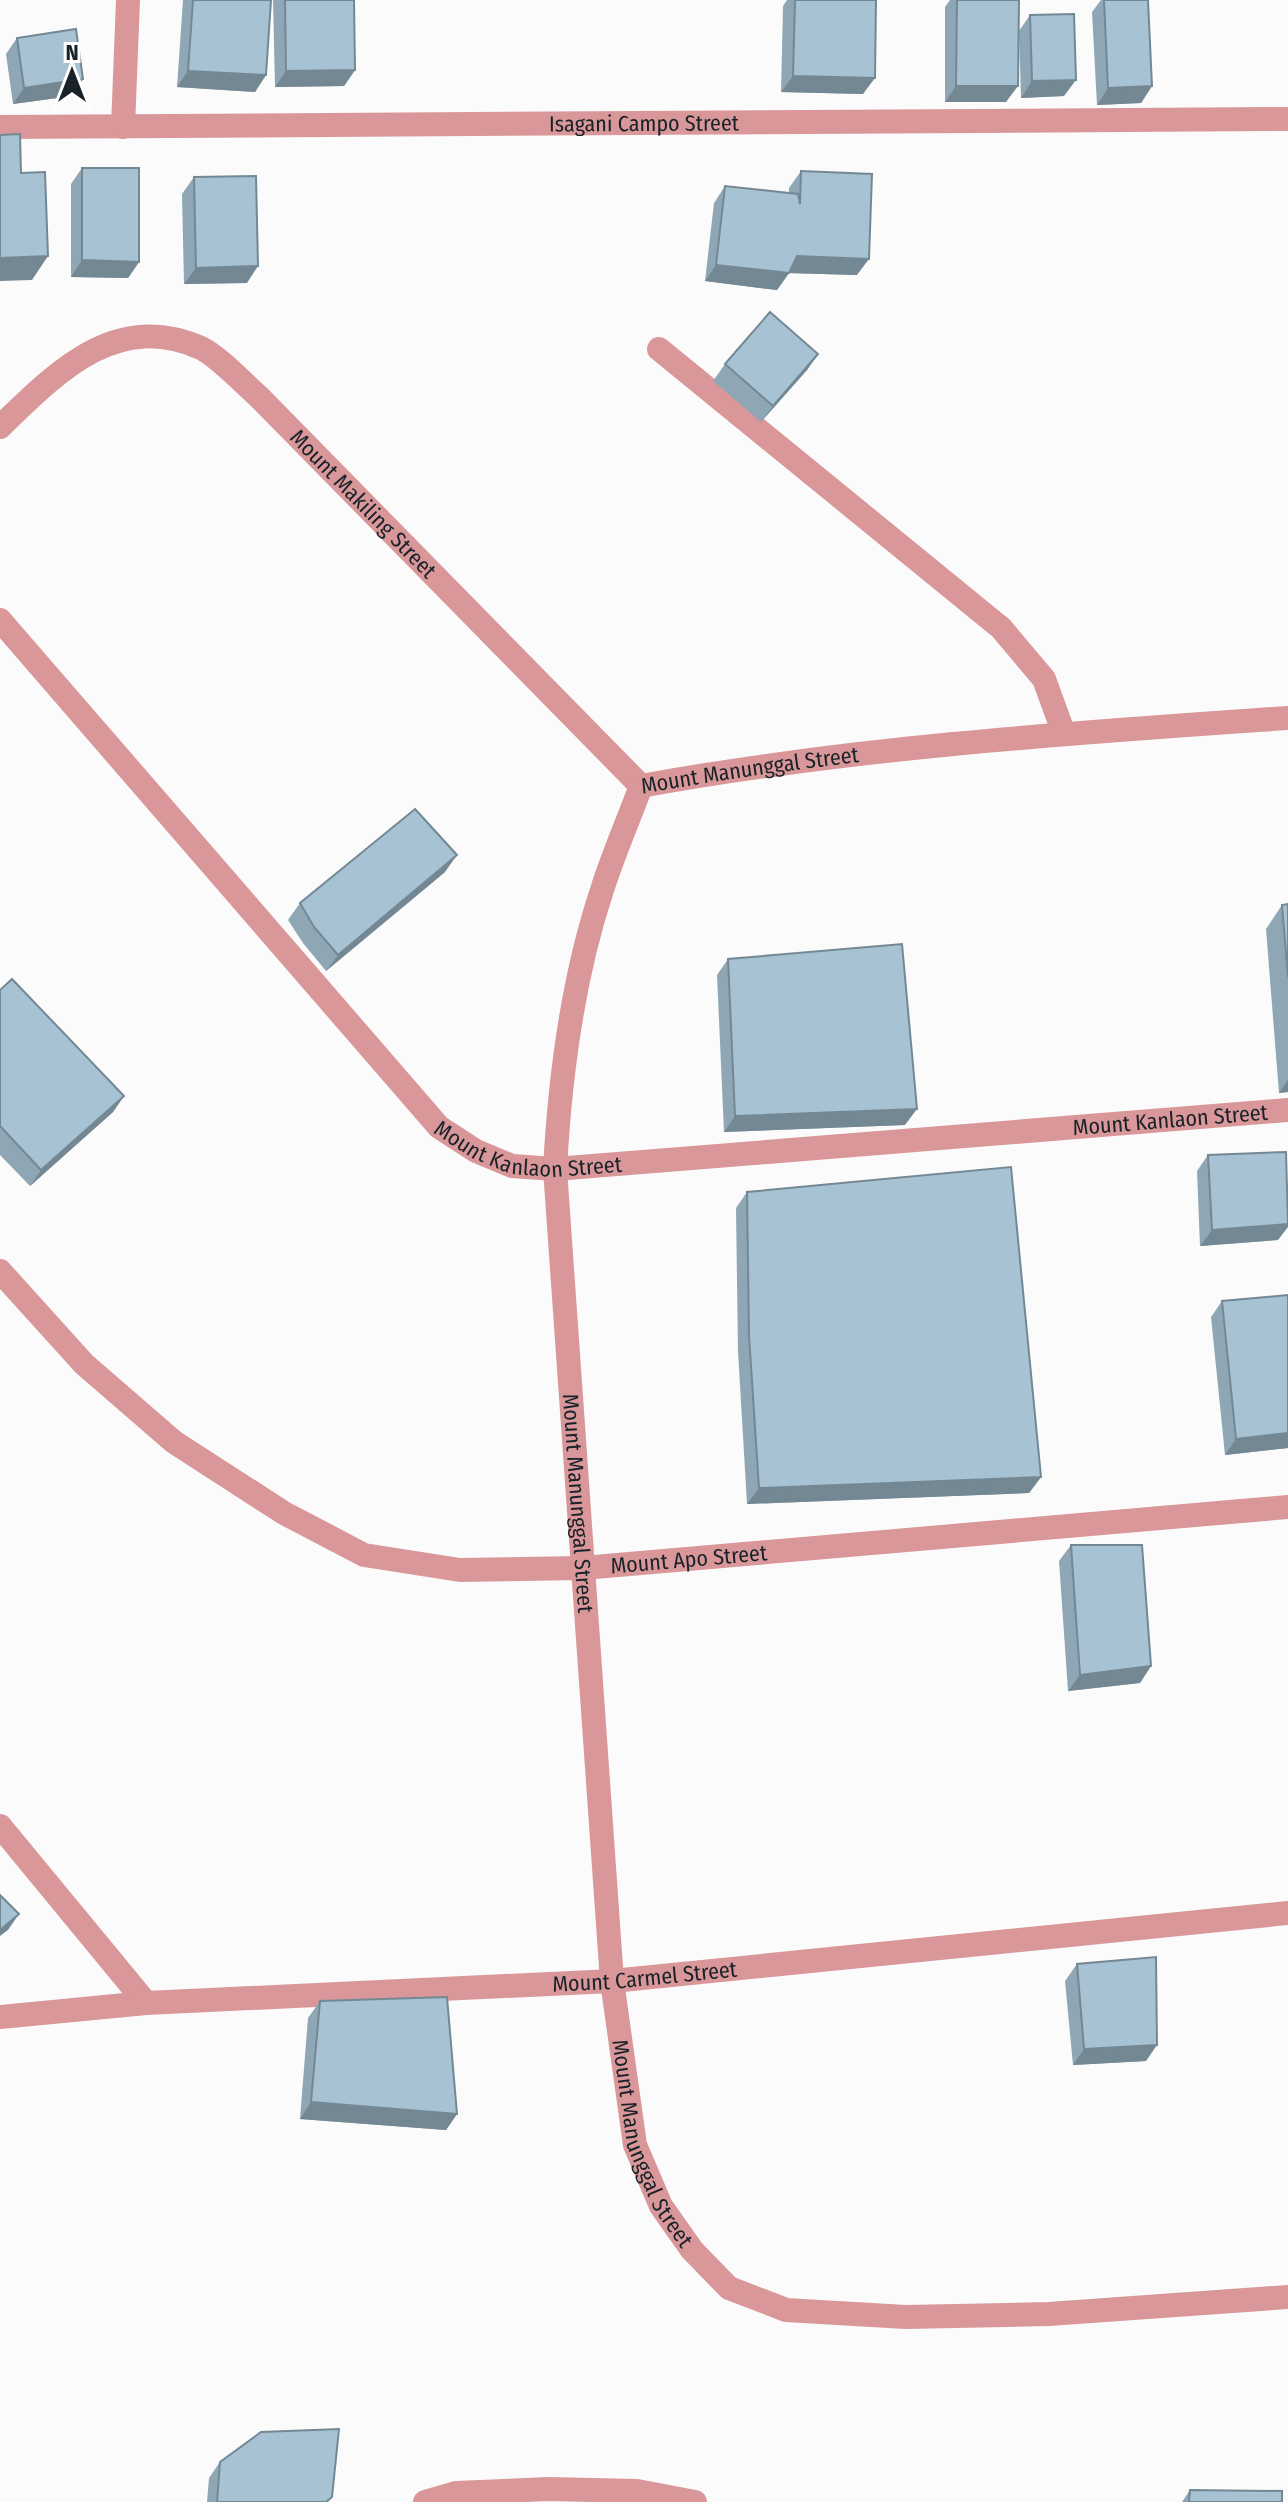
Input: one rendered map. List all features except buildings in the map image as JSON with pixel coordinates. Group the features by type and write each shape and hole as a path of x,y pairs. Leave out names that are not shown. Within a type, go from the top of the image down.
{"street":[{"path":"123,127 128,0"},
{"name":"Isagani Campo Street","path":"0,127 1288,119"},
{"name":"Mount Makiling Street","path":"0,427 46,383 107,342 157,334 204,349 258,396 641,786"},
{"path":"659,349 1001,628 1044,679 1064,734"},
{"name":"Mount Kanlaon Street","path":"0,620 439,1127 476,1151 512,1166 555,1169 1288,1110"},
{"name":"Mount Manunggal Street","path":"1288,718 1064,734 751,766 641,786 601,892 575,995 559,1086 555,1169 612,1981 635,2145 661,2206 692,2250 729,2288 786,2310 906,2317 1049,2314 1288,2297"},
{"name":"Mount Apo Street","path":"0,1271 84,1364 174,1442 284,1513 364,1555 460,1570 583,1568 1288,1507"},
{"path":"0,1826 146,2003"},
{"name":"Mount Carmel Street","path":"0,2017 146,2003 612,1981 1288,1913"},
{"path":"425,2502 456,2493 548,2489 637,2491 695,2502"}]}
